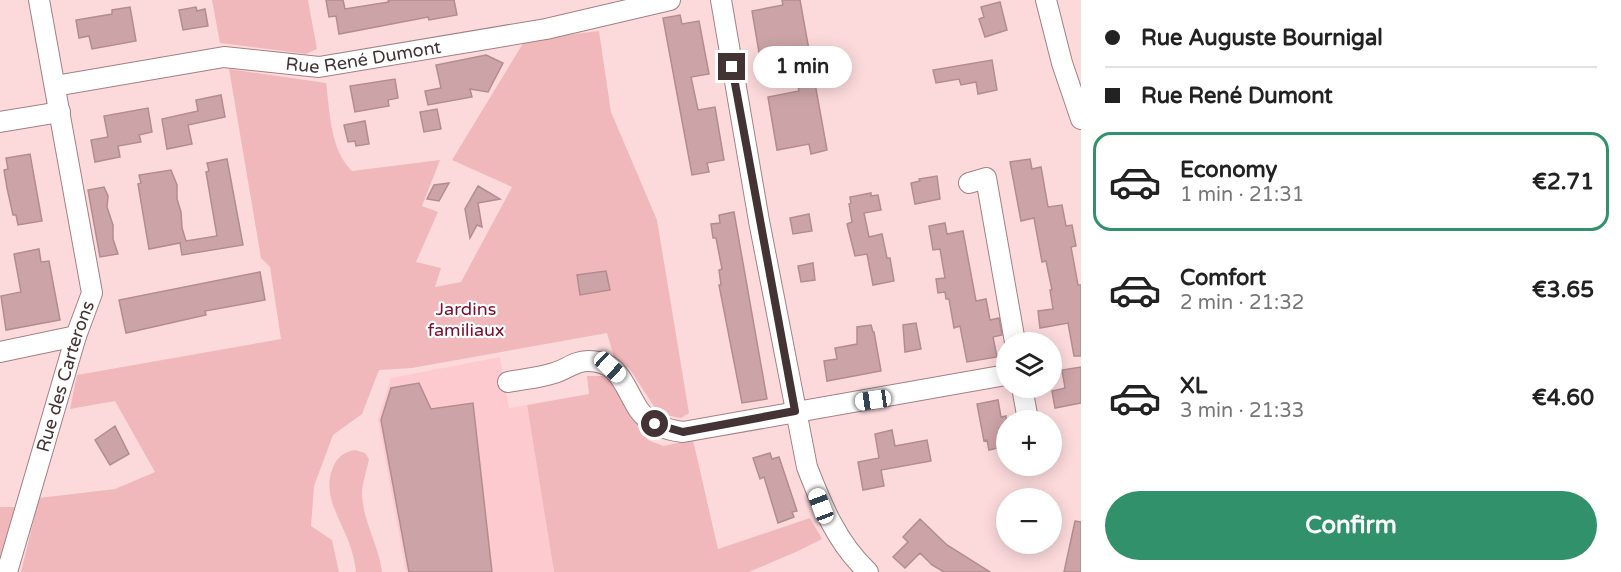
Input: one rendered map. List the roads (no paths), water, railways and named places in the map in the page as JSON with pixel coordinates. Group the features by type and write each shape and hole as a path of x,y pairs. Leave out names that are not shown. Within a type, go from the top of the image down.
{"street":[{"name":"Rue des Carterons","path":"7,572 76,336 92,293 39,0"},
{"name":"Rue René Dumont","path":"55,86 224,57 319,67 546,29 670,0"},
{"path":"721,0 807,467 821,506 835,531 868,572"},
{"path":"1046,0 1062,63 1081,119"},
{"path":"0,122 60,112"},
{"path":"969,183 986,178 1013,332"},
{"path":"0,352 76,336"},
{"path":"508,382 556,373 570,364 591,361 610,367 622,377 640,411 655,424 683,432 996,377"}],"park label":[{"name":"Jardins familiaux","path":"466,319"}]}
